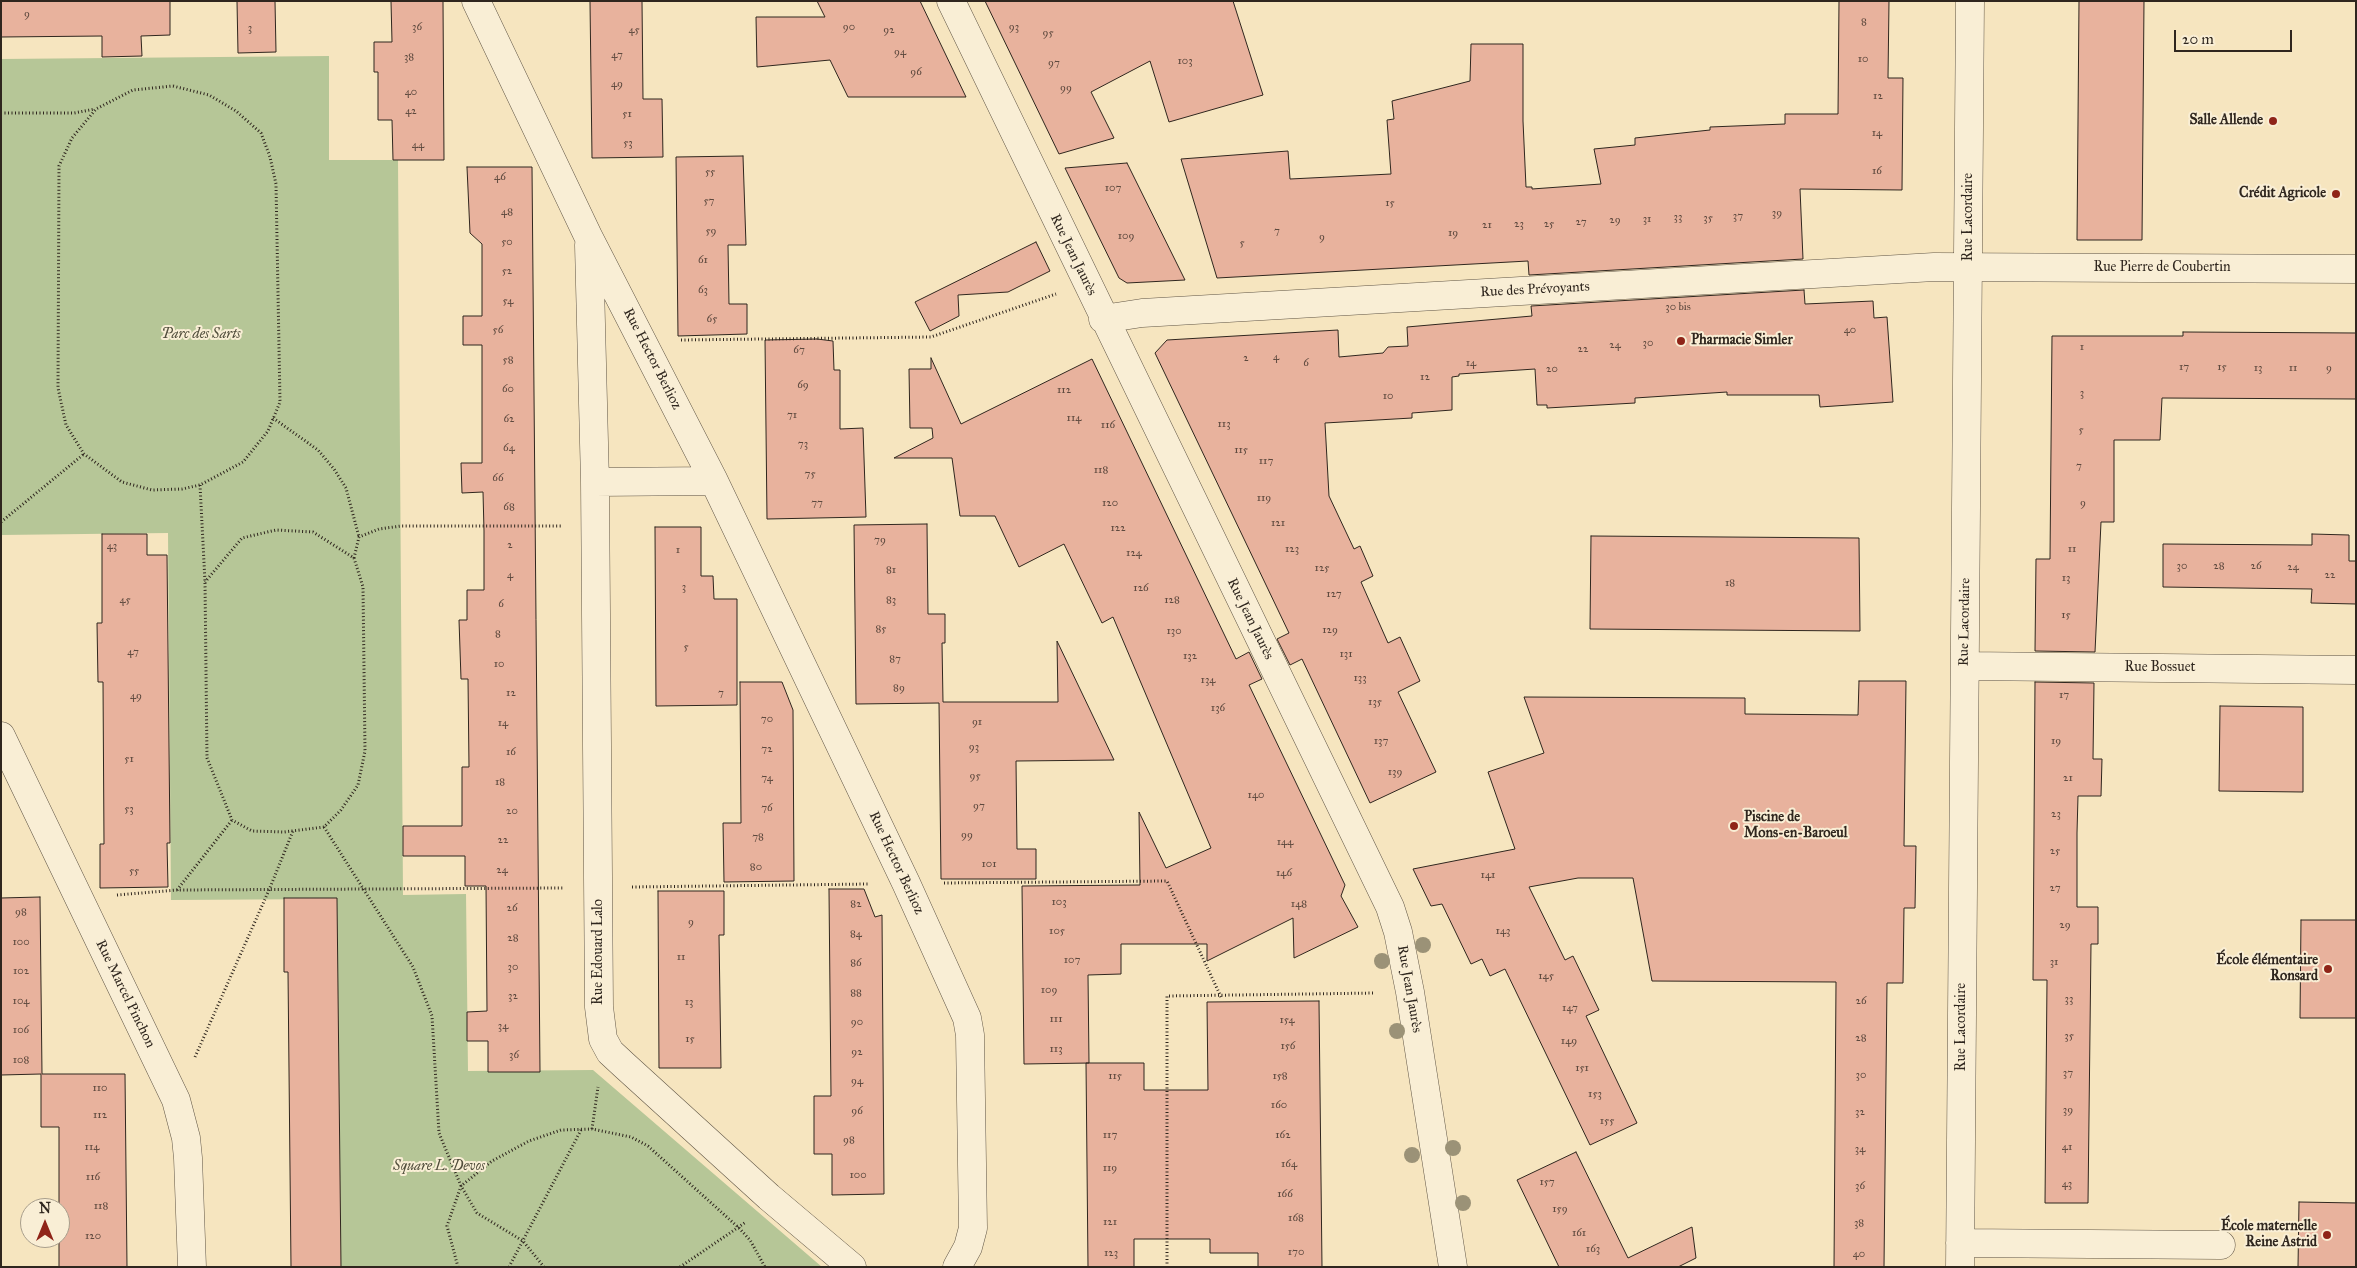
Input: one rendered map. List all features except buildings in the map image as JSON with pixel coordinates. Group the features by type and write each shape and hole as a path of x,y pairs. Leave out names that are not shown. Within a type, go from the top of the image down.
{"street":[{"name":"Rue Hector Berlioz","path":"476,1 589,238 714,480 906,883 967,1018 970,1035 973,1228 968,1247 957,1267"},
{"name":"Rue Jean Jaurès","path":"951,1 1103,319 1381,888 1398,932 1410,992 1453,1267"},
{"name":"Rue Lacordaire","path":"1970,1 1960,1255 2221,1245"},
{"name":"Rue Hector Berlioz","path":"589,238 595,482 594,526"},
{"name":"Rue Pierre de Coubertin","path":"1968,266 2356,269"},
{"name":"Rue des Prévoyants","path":"1103,319 1125,314 1151,312 1968,266"},
{"path":"595,482 714,480"},
{"name":"Rue Edouard Lalo","path":"594,526 599,1007 603,1039 610,1052 624,1065 769,1197 852,1267"},
{"name":"Rue Bossuet","path":"1964,666 2356,670"},
{"name":"Rue Marcel Pinchon","path":"1,736 176,1100 186,1138 188,1158 192,1267"}],"path":[{"path":"1,113 74,113 96,109 133,90 173,86 209,95 236,110 260,133 276,184 280,402 268,431 243,462 200,485 182,489 152,490 122,482 84,454 66,425 58,388 60,166 72,138 96,109"},
{"path":"642,340 931,337 1087,284"},
{"path":"200,485 205,582 207,758 232,820 252,831 293,831 324,827 341,810 358,785 365,751 363,587 354,558 359,537 346,488 334,469 318,450 273,418"},
{"path":"1,522 84,454"},
{"path":"359,537 379,529 401,526 594,526"},
{"path":"205,582 242,538 276,530 313,532 354,558"},
{"path":"177,890 232,820"},
{"path":"324,827 413,967 432,1016 439,1132 461,1186 477,1213 523,1242 544,1267"},
{"path":"176,1100 269,890 293,831"},
{"path":"79,898 177,890 598,888"},
{"path":"1167,1267 1167,996 1410,992"},
{"path":"458,1267 447,1226 461,1186 492,1161 529,1141 561,1130 592,1129 630,1137 648,1146 750,1240 766,1267"},
{"path":"509,1267 581,1130"},
{"path":"680,1267 758,1213 769,1197"}],"green space":[{"name":"Parc des Sarts","path":"329,56 329,160 398,160 403,895 466,894 468,1071 593,1070 822,1267 341,1267 337,899 171,900 168,533 1,535 1,59"}],"place":[{"name":"Salle Allende","path":"2273,121"},
{"name":"Crédit Agricole","path":"2336,194"},
{"name":"Pharmacie Simler","path":"1681,341"},
{"name":"Piscine de Mons-en-Baroeul","path":"1734,826"},
{"name":"École élémentaire Ronsard","path":"2328,969"},
{"name":"École maternelle Reine Astrid","path":"2327,1235"}],"park label":[{"name":"Square L. Devos","path":"439,1167"}]}
